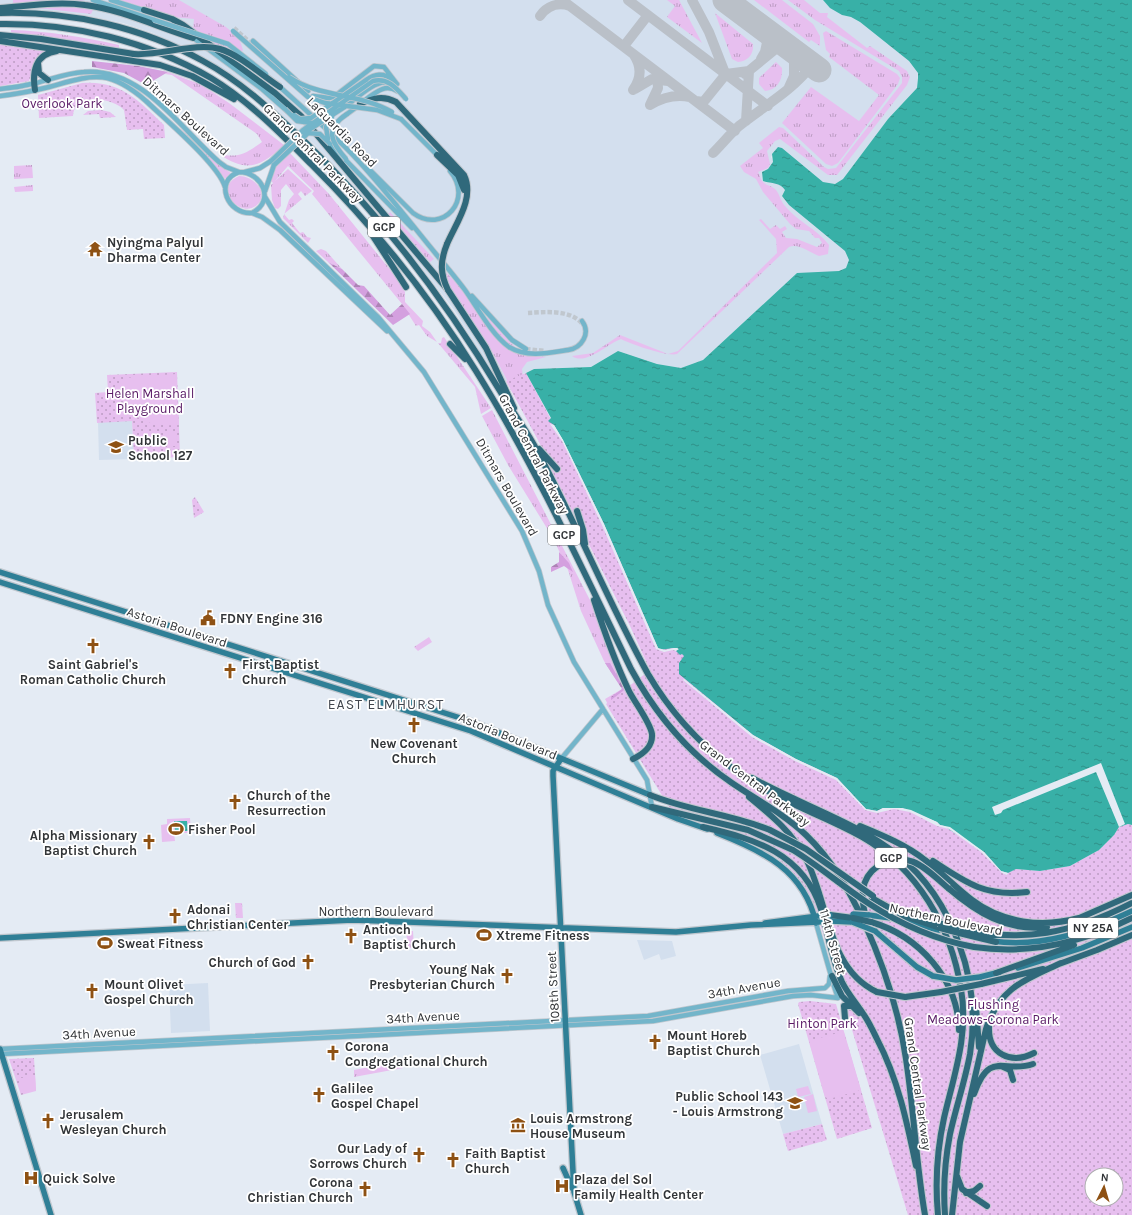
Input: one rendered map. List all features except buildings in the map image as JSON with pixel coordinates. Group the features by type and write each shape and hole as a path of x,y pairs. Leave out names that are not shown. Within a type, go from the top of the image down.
{"highway":[{"path":"0,8 56,4 85,5 107,10 193,38"},
{"path":"144,10 172,18 183,25 290,106 448,290 492,358 521,424"},
{"name":"Grand Central Parkway","path":"0,13 63,17 97,22 132,31 190,54 224,73 255,96 322,159 369,209 402,248 454,316 529,437 648,674 671,708 698,738 727,764 754,783 874,844 896,861 918,886 933,908 944,931 959,978 963,1019 962,1046 940,1144 937,1178 938,1215"},
{"name":"Grand Central Parkway","path":"0,24 36,25 73,29 112,37 140,46 182,63 214,80 259,114 316,169 366,223 421,291 475,369 525,456 631,669 652,704 687,745 731,782 785,817 820,850 852,897 873,941 891,992 904,1044 925,1213"},
{"path":"0,35 41,39 134,54 156,54 205,47 219,49 235,56 280,87"},
{"path":"0,41 146,62 174,69 216,88 259,114"},
{"path":"35,87 35,67 41,59 55,52 87,54"},
{"path":"41,59 38,65 38,72 48,80"},
{"path":"360,104 378,98 386,98 396,102 460,170 466,181 468,192 466,200 443,253 441,263 442,276 448,290"},
{"path":"437,155 456,173 463,184 464,200 456,222"},
{"path":"366,223 379,248 406,287"},
{"path":"450,344 475,369"},
{"path":"529,437 557,469"},
{"path":"577,511 583,530 586,550"},
{"path":"588,583 618,667 629,692 651,731 651,740 648,749 633,760"},
{"name":"Grand Central Parkway","path":"698,738 722,758 744,773 875,838 912,867 930,888 945,911 963,955 972,995 972,1035 968,1062 948,1148 944,1181 946,1215"},
{"path":"731,782 778,821 797,843 815,877 841,958 858,980 877,992"},
{"path":"650,795 681,806 742,820 770,830 800,846 872,897 940,927 996,942"},
{"path":"652,806 742,828 766,837 793,850 868,903 898,920 934,936 974,947 1013,950 1055,948"},
{"path":"816,808 883,836 921,854 961,880 980,889 1004,893 1027,892"},
{"path":"703,827 756,842 774,850 791,863 814,892 842,982 872,1028 900,1092 925,1213"},
{"path":"883,836 923,858 971,899 986,909 1018,921 1047,928"},
{"path":"873,941 863,907 862,895 866,879 878,866 894,860 913,861 923,867 973,908 997,921 1024,927 1047,928 1086,923 1132,903"},
{"path":"959,932 1002,936 1022,936 1079,918 1132,895"},
{"path":"830,918 853,918 871,922 894,931 912,942 928,956 940,972 952,994 958,1012 960,1035 958,1066"},
{"path":"996,973 1055,948 1094,937 1131,919"},
{"path":"1090,953 1132,935"},
{"path":"829,938 836,957 845,971 858,983 877,992 905,997 981,984 1061,963 1132,938"},
{"path":"963,955 972,982 978,1024 979,1046 974,1078"},
{"path":"952,1215 958,1152 974,1078 990,1016 999,1001 1010,989 1021,982 1061,963"},
{"path":"831,973 847,1001 872,1028"},
{"path":"838,998 847,1001"},
{"path":"845,1018 844,1006 848,1004 853,1007"},
{"path":"990,1016 989,1037 997,1050 1005,1056 1012,1058 1025,1057 1034,1053"},
{"path":"964,1124 978,1083 987,1071 998,1066 1033,1064"},
{"path":"998,1066 1010,1070 1013,1080"},
{"path":"958,1152 957,1179 961,1188 966,1193 987,1206"},
{"path":"966,1193 972,1192 980,1186"}],"main road":[{"name":"Astoria Boulevard","path":"0,572 473,722 650,795"},
{"name":"Astoria Boulevard","path":"0,582 467,730 751,847"},
{"name":"108th Street","path":"561,759 553,776 574,1192 581,1215"},
{"name":"114th Street","path":"751,847 772,858 786,870 810,902 818,919"},
{"name":"Northern Boulevard","path":"1055,948 1083,932 1132,911"},
{"name":"Northern Boulevard","path":"853,918 868,915 940,927"},
{"name":"Northern Boulevard","path":"0,938 352,920 676,932 830,918"},
{"path":"853,918 875,931 917,967 932,976 956,980 996,973"},
{"name":"Northern Boulevard","path":"996,942 1022,943 1055,948 1132,927"},
{"path":"0,1051 51,1215"},
{"path":"563,1168 574,1192"}],"street":[{"name":"LaGuardia Road","path":"93,0 228,44 280,87 347,149 408,219 420,236 463,288"},
{"name":"LaGuardia Road","path":"111,0 144,10 167,20 256,85 285,109"},
{"path":"233,31 308,97 325,103 377,110 401,119"},
{"path":"253,41 279,63 308,91"},
{"path":"313,96 329,98 335,96 374,66 384,68 397,84"},
{"name":"Ditmars Boulevard","path":"0,89 35,87 48,80 76,73 92,72 109,74 130,82 149,95 219,162 226,167 239,172"},
{"path":"285,109 298,118 309,119 372,76 384,75 397,84"},
{"path":"372,76 379,83"},
{"name":"Ditmars Boulevard","path":"0,96 85,77 105,78 124,84 146,101 211,164 221,178 225,187"},
{"path":"288,77 315,90 381,106 401,119 437,155 458,182 459,191 457,202 451,212 440,219 425,219 413,213 347,149"},
{"path":"346,159 318,134 308,134 272,163 260,168 239,172 228,179 225,187 227,198 233,205 244,212 252,213 259,208 265,197 265,190 272,163 293,140 314,122 376,80 389,83 406,99 393,89 387,88 378,91 337,121 332,129 332,137 334,144 346,159 370,186 420,236"},
{"path":"293,140 379,83 390,81 397,84"},
{"path":"330,144 326,134 327,124 332,117 346,106"},
{"path":"285,109 299,122 314,122"},
{"path":"245,172 257,179 265,190"},
{"name":"Ditmars Boulevard","path":"265,197 280,222 378,316 424,372 522,531 539,571 548,605 574,662 633,760 647,780 652,806"},
{"name":"Ditmars Boulevard","path":"252,213 262,217 280,230 396,339"},
{"path":"463,288 505,344 520,352 531,354 570,350 577,347 585,336 586,328 582,321"},
{"path":"463,288 512,340 526,349"},
{"path":"561,759 603,709"},
{"name":"114th Street","path":"818,919 838,998"},
{"name":"34th Avenue","path":"566,1023 648,1016 788,991 825,988 830,982 831,973"},
{"name":"34th Avenue","path":"0,1051 566,1023 657,1020 795,995 838,998"}],"shaded area":[{"path":"0,0 823,0 831,8 842,15 851,17 860,22 909,61 918,73 917,88 888,119 843,179 835,184 823,182 782,148 778,147 771,157 774,162 768,169 770,183 775,182 783,187 785,190 782,196 789,205 816,227 994,361 797,273 703,360 681,368 657,364 618,351 591,367 534,369 500,384 454,310 391,228 315,145 256,91 208,59 153,33 123,23 79,14 37,10 0,10"},
{"name":"Public School 127","path":"132,420 134,459 99,460 98,422"},
{"path":"637,940 672,941 676,956 661,960 659,954 644,960"},
{"path":"208,983 210,1031 171,1033 169,985"},
{"name":"Public School 143 - Louis Armstrong","path":"799,1044 822,1124 783,1134 760,1055"}],"green space":[{"path":"13,0 81,0 90,2 13,4"},
{"path":"119,0 179,0 226,27 239,38 243,50 235,60 193,30 194,19 173,17"},
{"path":"667,0 679,0 702,43 667,17 675,6"},
{"path":"754,0 782,0 813,24 820,36 820,46 811,40 809,42"},
{"path":"788,0 804,0 820,13 828,13 827,17 867,48 870,46 907,71 910,77 907,85 837,175 828,175 780,139 775,141 767,151 770,164 768,168 758,172 761,179 763,182 776,190 784,204 795,216 824,239 829,245 828,254 819,256 801,247 789,247 677,354 668,354 678,351 777,253 776,239 759,220 761,219 770,229 776,225 780,229 785,226 787,229 782,232 786,238 797,239 817,247 822,243 819,238 815,238 809,231 796,229 790,224 763,192 756,179 744,172 740,166 763,148 759,143 779,127 783,128 824,167 828,169 836,168 902,83 902,77 899,71 815,20"},
{"path":"72,6 94,8 91,14 38,8"},
{"path":"715,13 753,44 751,54 747,59 738,62 732,59"},
{"path":"11,30 52,33 79,37 119,45 119,48 11,34"},
{"path":"826,31 897,74 900,78 898,84 838,163 832,166 826,164 782,123 811,87 859,121 879,95 829,57 830,54 826,50 823,33"},
{"path":"0,44 46,51 36,60 29,81 0,86"},
{"path":"92,61 138,66 168,72 146,85 124,73 92,67"},
{"path":"776,62 782,68 780,80 773,89 765,91 759,84 759,78"},
{"path":"168,72 202,85 229,103 284,145 268,158 253,165 237,164 219,154 232,156 242,154 251,150 262,142 257,134 172,75 165,74"},
{"name":"Overlook Park","path":"82,83 108,85 128,94 137,100 164,125 165,138 144,139 143,129 127,130 124,110 112,102 103,100 87,101 80,104 75,109 73,116 39,118 38,95"},
{"name":"Overlook Park","path":"101,110 110,112 116,117 100,118 99,114 83,115 88,111"},
{"path":"181,129 216,163 231,173 225,179 214,164 179,131"},
{"path":"290,153 329,194 400,282 405,292 405,302 423,321 422,326 430,332 437,342 427,336 419,325 416,326 402,304 312,194 314,191 288,166 275,181 288,169 312,191 305,196 301,191 298,194 302,199 284,214 289,200 294,194 286,184 281,190 281,206 278,209 275,208 272,200 271,185 273,183 270,180 276,167"},
{"path":"32,165 33,178 14,179 14,166"},
{"path":"239,176 244,176 253,181 258,185 262,194 258,204 251,208 238,206 228,195 228,188 231,181"},
{"path":"33,185 33,191 15,192 14,187"},
{"path":"390,212 434,259 430,262 388,214"},
{"path":"284,214 289,220 292,219 294,221 292,223 300,233 303,232 307,237 311,238 308,243 283,218"},
{"path":"321,249 326,251 342,269 328,262 316,251"},
{"path":"328,262 342,269 358,285 364,286 390,315 402,304 410,314 393,325"},
{"path":"439,265 463,290 483,321 488,317 512,344 525,355 546,357 527,362 522,369 523,377 509,384 494,355 474,323 441,276"},
{"path":"620,335 668,354 640,347 621,339 590,356 578,358 572,356 593,353"},
{"path":"444,337 491,408 481,414 475,387 438,343 441,343 442,338"},
{"name":"Helen Marshall Playground","path":"177,372 180,457 134,459 132,421 97,423 95,393 108,392 107,375"},
{"name":"Flushing Meadows-Corona Park","path":"526,373 674,648 902,808 944,826 984,852 1007,873 1016,869 1040,871 1070,866 1099,850 1114,835 1119,827 1128,824 1132,825 1132,1215 908,1215 814,904 792,871 776,857 723,830 674,815 606,704 650,670 630,626 539,442 506,381"},
{"path":"176,374 179,425 147,422 139,418 126,405 122,395 120,383 124,378"},
{"path":"492,410 591,602 627,691 610,708 605,699 622,689 604,661 581,611 568,570 553,538 508,465 482,416"},
{"path":"168,432 176,432 177,446 168,446"},
{"path":"195,497 204,512 194,518 192,500"},
{"path":"559,552 569,563 573,572 564,566 551,572 551,567 559,562"},
{"path":"429,637 432,642 418,651 414,647"},
{"path":"605,663 610,663 627,694 611,703 611,697 622,689"},
{"name":"Fisher Pool","path":"190,818 191,833 174,833 175,841 162,842 161,825 167,824 167,819"},
{"path":"235,903 242,903 243,918 236,918"},
{"path":"406,931 413,931 414,948 408,948"},
{"name":"Hinton Park","path":"810,1001 836,1004 872,1128 837,1139 798,1004 799,1002"},
{"path":"841,1032 844,1033 861,1090 829,1099 825,1097 809,1041"},
{"path":"34,1058 36,1091 21,1095 9,1059"},
{"path":"401,1061 403,1068 354,1077 354,1070"},
{"path":"29,1075 35,1075 36,1091 21,1091 21,1078 29,1077"},
{"path":"808,1086 811,1094 798,1097 796,1089"},
{"path":"813,1094 817,1111 808,1113 804,1097"},
{"path":"822,1124 827,1140 788,1151 783,1134"}],"water":[{"path":"823,0 1132,0 1132,825 1128,824 1119,827 1114,835 1099,850 1070,866 1040,871 1016,869 1008,873 1001,871 984,852 937,822 902,808 883,808 877,811 866,809 837,778 796,759 753,735 679,674 679,663 684,656 682,654 680,655 676,651 679,649 658,648 604,524 563,440 554,425 548,421 551,418 526,373 534,369 591,367 618,351 657,364 681,368 703,360 797,273 839,271 846,268 849,260 845,251 789,205 782,196 785,190 783,187 778,184 763,181 762,172 768,169 773,162 772,154 778,147 782,148 823,182 835,184 843,179 888,119 917,88 918,73 909,61 860,22 851,17 842,15 830,8"},
{"path":"174,821 187,821 188,831 175,831"}],"pier":[{"path":"550,424 554,425 563,440 604,524 658,648 665,650 678,648 676,651 673,650 664,652 656,649 602,525 562,441"},
{"path":"684,679 753,735 796,759 837,778 866,809 877,811 883,808 902,808 911,810 937,822 940,825 950,827 984,852 1001,871 1008,873 1007,875 1002,873 981,852 949,829 937,826 910,812 894,809 877,813 865,810 836,780 795,761 752,737 683,680"},
{"path":"1101,763 1125,824 1119,827 1096,772 1003,810 1001,813 995,815 992,807"}],"taxiway":[{"path":"562,0 735,131"},
{"path":"628,0 768,106"},
{"path":"692,0 709,32 725,73"},
{"path":"540,16 549,7 561,4 570,6"},
{"path":"624,46 648,15"},
{"path":"761,59 765,52 769,33"},
{"path":"745,74 783,43"},
{"path":"789,87 794,76 794,52"},
{"path":"633,90 638,82 640,73 637,59 634,55"},
{"path":"713,153 732,132 796,83 812,65"},
{"path":"726,74 749,71 746,121"},
{"path":"650,105 658,88 657,74"},
{"path":"696,101 703,102 726,74"},
{"path":"635,89 652,79 668,81"},
{"path":"650,105 669,97 690,97"}],"runway":[{"path":"725,0 819,70"}],"tunnel":[{"path":"234,28 256,48"},
{"path":"528,313 550,312 565,314 572,316 583,325"},
{"path":"526,349 545,351"}],"place":[{"name":"Nyingma Palyul Dharma Center","path":"95,249"},
{"name":"Public School 127","path":"116,447"},
{"name":"FDNY Engine 316","path":"208,618"},
{"name":"Saint Gabriel's Roman Catholic Church","path":"93,646"},
{"name":"First Baptist Church","path":"230,671"},
{"name":"New Covenant Church","path":"414,725"},
{"name":"Church of the Resurrection","path":"235,802"},
{"name":"Fisher Pool","path":"176,829"},
{"name":"Alpha Missionary Baptist Church","path":"149,842"},
{"name":"Adonai Christian Center","path":"175,916"},
{"name":"Xtreme Fitness","path":"484,935"},
{"name":"Antioch Baptist Church","path":"351,936"},
{"name":"Sweat Fitness","path":"105,943"},
{"name":"Church of God","path":"308,962"},
{"name":"Young Nak Presbyterian Church","path":"507,976"},
{"name":"Mount Olivet Gospel Church","path":"92,991"},
{"name":"Mount Horeb Baptist Church","path":"655,1042"},
{"name":"Corona Congregational Church","path":"333,1053"},
{"name":"Galilee Gospel Chapel","path":"319,1095"},
{"name":"Public School 143 - Louis Armstrong","path":"795,1103"},
{"name":"Jerusalem Wesleyan Church","path":"48,1121"},
{"name":"Louis Armstrong House Museum","path":"518,1125"},
{"name":"Our Lady of Sorrows Church","path":"419,1155"},
{"name":"Faith Baptist Church","path":"453,1160"},
{"name":"Quick Solve","path":"31,1178"},
{"name":"Plaza del Sol Family Health Center","path":"562,1186"},
{"name":"Corona Christian Church","path":"365,1189"}],"district":[{"name":"EAST ELMHURST","path":"386,704"}]}
